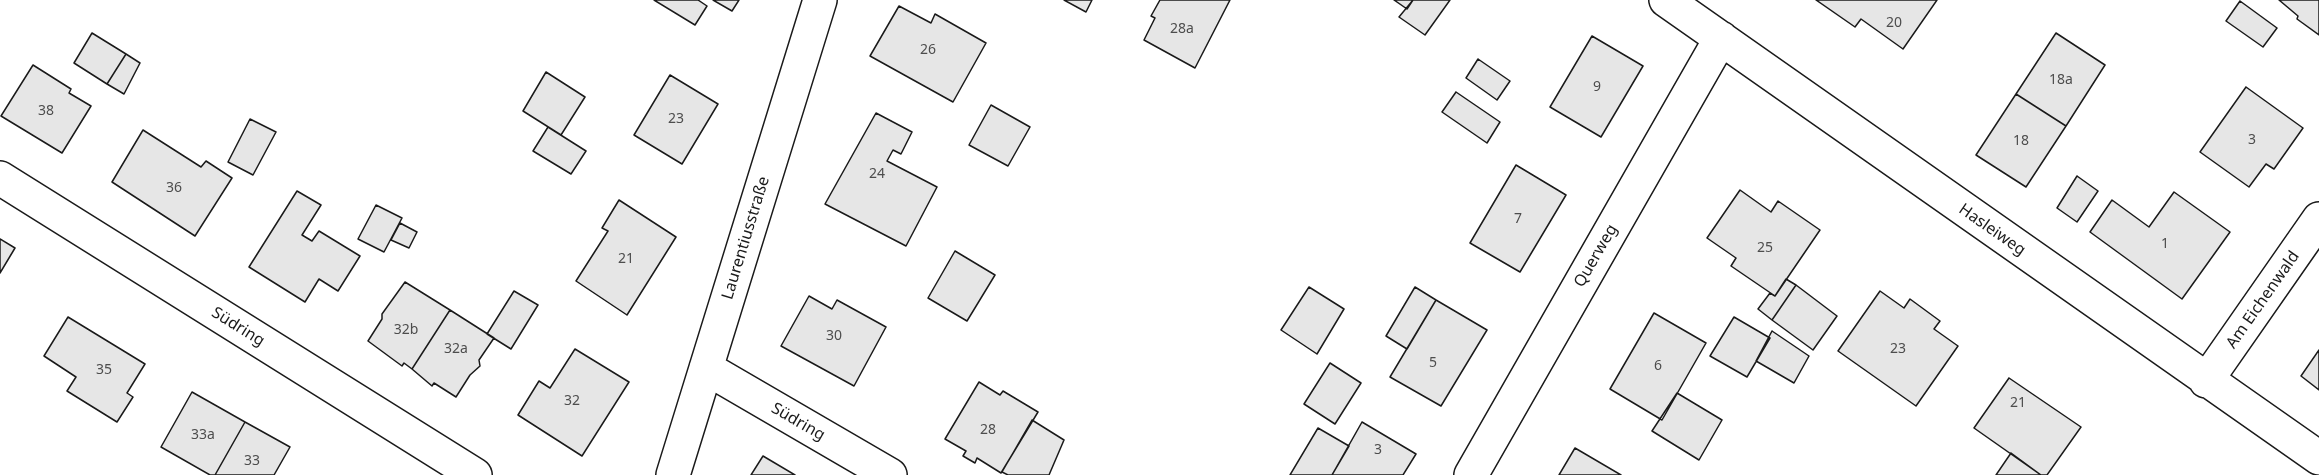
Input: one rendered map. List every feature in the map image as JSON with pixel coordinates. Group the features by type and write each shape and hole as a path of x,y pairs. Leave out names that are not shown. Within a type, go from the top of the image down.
{"street":[{"name":"Laurentiusstraße","path":"673,475 820,0"},
{"name":"Hasleiweg","path":"1666,0 2206,381 2319,458"},
{"name":"Querweg","path":"1472,475 1721,38"},
{"name":"Südring","path":"0,178 475,475"},
{"name":"Am Eichenwald","path":"2206,381 2319,219"},
{"name":"Südring","path":"706,368 890,475"}],"building":[{"path":"654,0 698,0 707,6 695,25"},
{"path":"713,0 739,0 732,11"},
{"path":"1064,0 1092,0 1086,12"},
{"path":"1160,0 1230,0 1195,68 1144,40 1155,18 1151,16"},
{"path":"1394,0 1413,0 1407,9"},
{"path":"1413,0 1450,0 1425,35 1399,17"},
{"path":"1816,0 1937,0 1903,49 1861,19 1855,27"},
{"path":"2279,0 2319,0 2319,35 2297,19 2298,16"},
{"path":"2240,1 2277,28 2263,47 2226,21"},
{"path":"899,6 931,23 935,14 986,43 953,102 870,56"},
{"path":"92,33 126,54 107,84 74,63"},
{"path":"2056,33 2105,65 2066,126 2016,94"},
{"path":"1592,36 1643,66 1601,137 1550,107"},
{"path":"126,54 140,63 124,94 107,84"},
{"path":"1478,59 1510,81 1497,100 1466,78"},
{"path":"33,65 71,89 69,93 91,106 62,153 1,116"},
{"path":"546,72 585,97 561,135 523,111"},
{"path":"670,75 718,104 682,164 634,135"},
{"path":"2246,87 2303,128 2274,169 2266,164 2249,187 2200,152"},
{"path":"1456,92 1500,122 1487,143 1442,112"},
{"path":"2016,94 2066,126 2026,187 1976,155"},
{"path":"991,105 1030,127 1008,166 969,145"},
{"path":"876,113 912,132 901,154 893,150 887,161 937,187 906,246 825,204"},
{"path":"250,119 276,132 253,175 228,162"},
{"path":"548,127 586,151 571,174 533,151"},
{"path":"143,130 201,167 206,161 232,178 195,236 112,182"},
{"path":"1516,165 1566,195 1520,272 1470,243"},
{"path":"2077,176 2098,191 2077,222 2057,208"},
{"path":"1740,190 1771,212 1778,201 1820,230 1775,296 1731,266 1736,258 1707,238"},
{"path":"297,191 321,205 302,235 312,241 319,231 360,256 338,291 319,279 305,302 249,267"},
{"path":"2174,192 2230,232 2182,299 2090,232 2112,200 2149,227"},
{"path":"619,200 676,237 627,315 576,281 608,231 602,228"},
{"path":"376,205 402,218 384,252 358,239"},
{"path":"400,223 417,232 409,248 391,240"},
{"path":"0,239 15,248 0,273"},
{"path":"955,251 995,275 967,321 928,298"},
{"path":"1786,279 1796,285 1772,320 1758,309 1770,293 1775,296"},
{"path":"405,282 450,310 412,369 404,363 402,366 368,341 382,319 382,314"},
{"path":"1796,285 1837,316 1813,350 1772,320"},
{"path":"1309,287 1344,309 1317,354 1281,330"},
{"path":"1415,287 1436,300 1407,349 1386,336"},
{"path":"514,291 538,305 511,349 487,334"},
{"path":"1880,291 1904,308 1910,299 1940,321 1934,329 1958,346 1916,406 1838,351"},
{"path":"809,296 832,309 837,300 886,327 854,386 781,346"},
{"path":"1436,300 1487,330 1441,406 1390,377"},
{"path":"450,310 494,338 479,360 480,366 470,375 456,397 434,383 432,386 412,369"},
{"path":"1654,313 1706,343 1662,420 1610,389"},
{"path":"68,317 145,364 127,393 133,397 117,422 67,391 76,377 44,356"},
{"path":"1734,317 1770,338 1747,377 1710,356"},
{"path":"1772,331 1809,356 1794,383 1756,361"},
{"path":"575,349 629,382 582,456 518,415 539,381 550,388"},
{"path":"2319,350 2319,390 2301,376"},
{"path":"1330,363 1361,383 1335,424 1304,404"},
{"path":"2009,378 2081,427 2047,475 2041,475 1974,428"},
{"path":"979,382 1000,395 1003,391 1038,412 1001,473 977,458 975,463 963,456 966,451 945,439"},
{"path":"192,392 245,422 215,475 210,475 161,447"},
{"path":"1677,393 1722,420 1699,460 1652,431"},
{"path":"1032,420 1064,440 1049,475 1008,475 1002,472"},
{"path":"245,422 290,447 274,475 215,475"},
{"path":"1362,422 1416,454 1403,475 1332,475"},
{"path":"1318,428 1349,446 1332,475 1290,475"},
{"path":"1575,448 1621,475 1559,475"},
{"path":"2011,453 2041,475 1996,475"},
{"path":"763,456 795,475 751,475"}]}
